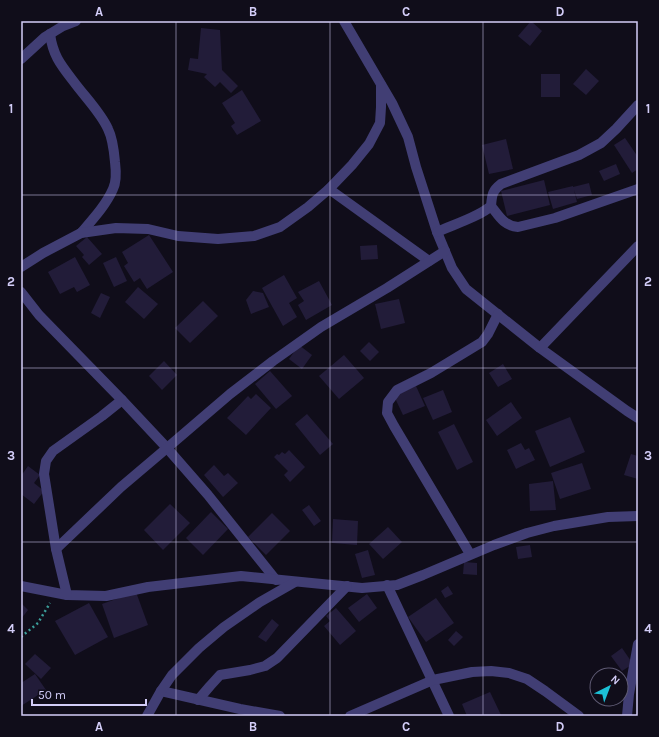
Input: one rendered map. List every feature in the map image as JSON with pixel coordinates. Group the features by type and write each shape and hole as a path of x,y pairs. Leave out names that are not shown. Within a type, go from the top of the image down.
{"street":[{"path":"21,59 44,37 63,26 76,21"},
{"path":"344,21 381,83 408,137 437,232 452,268 466,289 540,348 638,418"},
{"path":"50,34 51,44 55,56 98,113 108,129 114,147 116,165 116,179 114,188 101,209 81,234"},
{"path":"21,267 43,253 81,234 116,228 148,230 178,236 218,239 254,236 280,227 308,208 329,189 352,165 369,144 380,124 381,83"},
{"path":"638,105 601,143 579,156 501,184 495,188 492,195 491,206 508,225 518,227 555,218 638,189"},
{"path":"329,189 429,261"},
{"path":"437,232 478,214 491,206"},
{"path":"540,348 638,246"},
{"path":"56,549 121,487 230,394 273,360 321,327 387,288 445,251"},
{"path":"21,292 39,314 167,448 208,495 276,580"},
{"path":"470,554 394,426 387,413 388,402 397,390 482,342 488,334 498,314"},
{"path":"67,595 56,549 44,474 46,462 53,451 122,400"},
{"path":"21,586 67,595 106,596 148,587 241,576 362,588 397,585 470,554 527,533 554,526 608,516 638,516"},
{"path":"147,716 172,675 199,648 224,627 260,602 295,582"},
{"path":"198,700 212,682 220,675 265,666 277,658 347,586"},
{"path":"387,586 449,716"},
{"path":"627,716 638,644"},
{"path":"350,716 432,680 472,672 491,670 509,673 527,679 579,716"},
{"path":"161,691 198,700 280,716"}],"path":[{"path":"21,637 38,623 57,593"}],"building":[{"path":"531,21 542,31 530,46 518,36"},
{"path":"201,28 220,30 222,70 238,86 231,93 220,82 215,87 204,77 207,74 188,70 190,58 198,59"},
{"path":"586,69 599,81 586,95 573,84"},
{"path":"541,74 560,74 560,97 541,97"},
{"path":"242,90 261,121 237,135 231,126 235,123 222,103"},
{"path":"625,138 638,157 638,169 632,173 614,145"},
{"path":"506,139 513,169 489,174 482,145"},
{"path":"616,164 620,174 604,181 599,171"},
{"path":"544,180 550,205 507,216 501,191"},
{"path":"589,183 592,195 577,199 574,190 577,202 553,209 548,192"},
{"path":"149,235 173,272 147,289 140,278 134,282 124,266 128,263 122,252"},
{"path":"87,237 102,254 89,265 82,257 84,255 76,246"},
{"path":"377,245 378,259 361,260 360,246"},
{"path":"75,257 90,285 77,292 74,287 60,294 48,272"},
{"path":"116,257 127,281 114,287 103,263"},
{"path":"284,275 297,298 289,303 297,317 283,326 262,288"},
{"path":"319,281 332,305 306,320 298,305 304,301 298,292"},
{"path":"138,287 158,304 144,319 125,302"},
{"path":"253,291 263,293 269,307 251,314 246,300"},
{"path":"101,293 110,297 100,318 91,313"},
{"path":"399,299 405,323 381,329 375,304"},
{"path":"203,301 218,316 190,343 175,328"},
{"path":"369,342 379,352 370,361 360,351"},
{"path":"299,345 312,355 302,369 289,359"},
{"path":"344,355 364,378 339,399 319,376"},
{"path":"164,361 177,375 162,390 149,376"},
{"path":"503,364 512,379 498,387 489,373"},
{"path":"270,371 292,396 276,409 255,384"},
{"path":"416,386 425,406 403,415 394,396"},
{"path":"443,390 452,412 433,420 423,398"},
{"path":"256,394 271,408 246,435 227,418 248,396 251,399"},
{"path":"511,402 522,418 497,436 486,420"},
{"path":"307,414 333,444 320,455 295,424"},
{"path":"570,417 585,452 550,467 535,431"},
{"path":"454,424 473,462 457,470 438,432"},
{"path":"521,443 525,450 529,448 535,460 516,469 507,450"},
{"path":"289,450 305,467 290,482 284,475 288,471 274,457 282,452 285,454"},
{"path":"631,454 638,456 638,479 624,475"},
{"path":"582,463 591,489 560,499 551,473"},
{"path":"214,465 224,476 228,473 238,483 223,497 204,475"},
{"path":"28,466 40,475 34,483 44,491 34,504 21,494 21,476"},
{"path":"553,481 556,510 530,511 529,484"},
{"path":"170,504 190,523 163,550 144,530"},
{"path":"309,505 321,521 314,526 302,510"},
{"path":"211,512 228,529 203,555 186,538"},
{"path":"272,513 290,531 266,555 248,537"},
{"path":"333,519 358,521 357,545 332,543"},
{"path":"388,527 402,542 383,559 369,544"},
{"path":"530,545 532,557 518,559 516,547"},
{"path":"368,550 375,575 362,578 355,554"},
{"path":"464,562 477,563 477,575 463,574"},
{"path":"448,586 453,594 445,598 441,591"},
{"path":"136,592 148,625 114,638 102,604"},
{"path":"367,594 377,608 359,622 348,608"},
{"path":"436,598 454,623 426,642 408,617"},
{"path":"21,603 28,610 21,619"},
{"path":"89,603 108,637 75,655 55,621"},
{"path":"336,608 356,631 340,645 324,626 330,621 326,616"},
{"path":"272,619 279,625 266,642 258,637"},
{"path":"456,631 463,637 454,646 448,640"},
{"path":"622,648 633,664 628,667 619,667 611,656"},
{"path":"35,654 51,668 41,679 25,664"},
{"path":"35,674 46,690 21,706 21,683"},
{"path":"490,692 501,715 467,716 462,704"}]}
